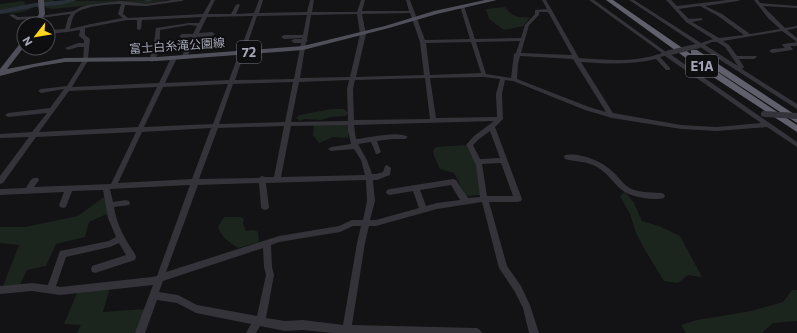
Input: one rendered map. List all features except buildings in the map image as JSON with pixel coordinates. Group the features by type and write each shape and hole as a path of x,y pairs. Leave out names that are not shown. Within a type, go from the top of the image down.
{"highway":[{"name":"E1A","path":"609,0 797,130"},
{"name":"E1A","path":"618,0 797,120"}],"main road":[{"path":"41,0 42,16"},
{"name":"富士白糸滝公園線","path":"0,73 34,65 85,59 152,60 303,48 363,34 414,15 494,0"},
{"path":"0,73 16,52"}],"street":[{"path":"42,16 74,12 84,7 121,2 124,4 139,6 182,0"},
{"path":"184,57 213,0"},
{"path":"140,333 161,279 261,0"},
{"path":"277,179 312,0"},
{"path":"347,331 361,243 371,201 370,177 364,160 354,144 351,122 350,89 363,34 359,13 363,0"},
{"path":"408,0 423,42 433,120"},
{"path":"544,0 576,58 612,116"},
{"path":"591,0 797,145"},
{"path":"631,0 797,107"},
{"path":"668,0 688,21 727,46 740,67 737,69"},
{"path":"675,8 701,5 717,1 738,0"},
{"path":"717,1 726,7"},
{"path":"758,2 797,7"},
{"path":"758,2 764,12 797,40"},
{"path":"120,14 124,4"},
{"path":"151,18 155,4"},
{"path":"233,15 238,5"},
{"path":"701,5 720,15 749,36"},
{"path":"462,6 484,75"},
{"path":"514,80 517,54 527,25 537,14 537,11 550,10"},
{"path":"67,31 68,23 74,12"},
{"path":"56,32 83,28 91,25 166,15 172,18 233,15 359,13 414,15"},
{"path":"113,15 120,14 127,20"},
{"path":"11,15 16,18"},
{"path":"172,18 172,26"},
{"path":"139,29 140,19"},
{"path":"688,21 700,19"},
{"path":"152,60 156,49 158,29 189,24 201,24"},
{"path":"517,54 621,62 667,54 710,41 749,36 797,27"},
{"path":"0,181 68,88 85,59 87,39 82,36 83,28"},
{"path":"182,36 212,34"},
{"path":"284,37 305,38"},
{"path":"294,41 305,38"},
{"path":"423,42 523,40"},
{"path":"68,48 78,44 87,45"},
{"path":"772,51 790,49 785,45 797,44"},
{"path":"189,47 199,46"},
{"path":"657,56 668,69"},
{"path":"735,58 754,57"},
{"path":"95,268 132,257 120,240 112,218 109,186 174,58"},
{"path":"42,91 68,88 231,82 484,75 514,80 587,110 612,116 681,127 717,129 768,125"},
{"path":"503,79 498,93 501,108 500,119 492,127 476,136 468,145 479,165 485,200 503,268 518,289 527,308 534,333"},
{"path":"8,116 52,110"},
{"path":"751,114 797,116"},
{"path":"2,136 215,126 500,119"},
{"path":"0,290 32,287 60,291 152,281 267,243 293,236 340,229 352,223 376,223 423,209 485,200 518,199 492,127"},
{"path":"331,149 394,136 405,137"},
{"path":"373,140 378,152"},
{"path":"567,157 574,157 600,166 609,172 624,188 634,193 661,196"},
{"path":"477,162 504,160"},
{"path":"0,192 262,179 370,177 384,175 387,173 387,168"},
{"path":"262,179 265,207"},
{"path":"28,191 35,180"},
{"path":"390,192 453,182 466,202"},
{"path":"416,188 423,209"},
{"path":"63,205 69,189"},
{"path":"110,205 126,203"},
{"path":"51,289 63,254 110,244 120,240"},
{"path":"252,333 259,321 268,289 270,275 268,267 267,243"},
{"path":"154,295 178,299 196,309 285,326 303,325 347,331 477,333"}],"shaded area":[{"path":"44,0 166,0 139,6 110,3 53,9 46,8"},
{"path":"23,1 26,5 36,3 34,7 25,11 0,14 0,4"},
{"path":"505,7 510,13 516,16 530,17 524,26 504,30 489,19 486,9"},
{"path":"331,109 344,109 348,113 346,116 330,117 321,120 304,119 300,121 296,118 300,115"},
{"path":"314,125 348,125 348,138 333,137 319,143 313,135"},
{"path":"465,145 477,165 481,195 466,196 454,173 440,169 434,156 433,151 436,147"},
{"path":"625,192 634,203 642,221 659,226 680,236 702,277 688,275 678,283 664,281 636,233 630,214 620,196"},
{"path":"107,195 109,213 89,222 85,237 56,244 46,266 27,270 20,285 3,286 19,245 0,243 0,227 25,227 78,216"},
{"path":"224,217 240,217 244,219 243,224 246,231 254,230 258,232 259,242 238,248 232,244 224,237 218,227"},
{"path":"110,288 103,312 145,309 137,333 77,333 81,325 64,324 77,293"},
{"path":"792,290 797,290 797,321 773,323 762,333 686,333 681,325 697,320 751,311 783,302"}],"waterway":[{"path":"0,12 35,5 61,3 74,0"}]}
